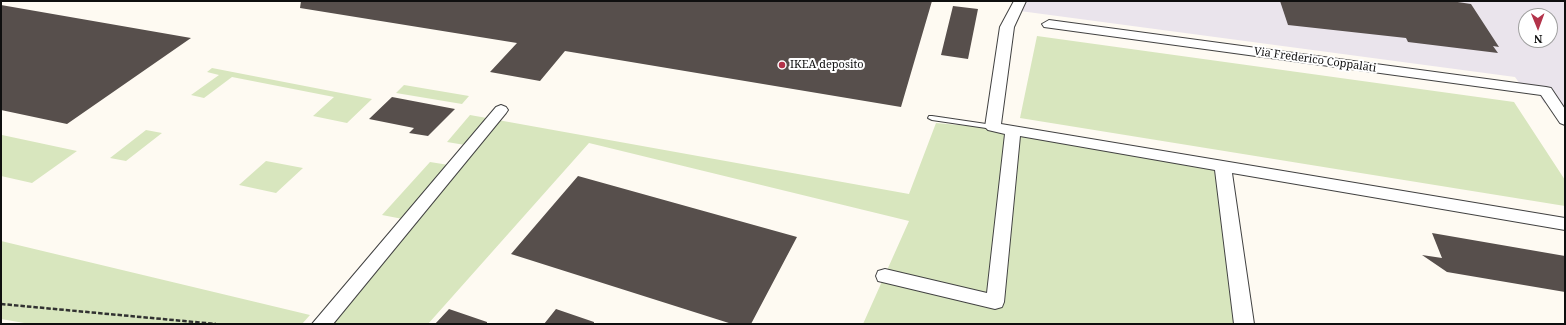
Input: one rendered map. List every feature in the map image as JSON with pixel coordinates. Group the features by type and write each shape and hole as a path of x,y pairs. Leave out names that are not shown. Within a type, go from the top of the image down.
{"street":[{"path":"1020,1 1007,27 992,127 1565,224"},
{"name":"Via Frederico Coppalati","path":"1049,24 1546,91 1565,120"},
{"path":"322,324 501,110"},
{"path":"885,276 995,302 1013,131"},
{"path":"1223,167 1244,324"}],"lane":[{"path":"932,118 992,127"}],"path":[{"path":"1,304 216,324"}],"shaded area":[{"path":"1024,1 1565,1 1565,106 1544,103 1538,93 1525,91 1515,77 1020,11"}],"green space":[{"path":"1037,36 1514,102 1565,180 1565,206 1020,118"},
{"path":"212,68 372,99 347,123 313,116 334,97 232,77 204,98 191,95 219,75 207,72"},
{"path":"404,85 469,96 462,104 396,93"},
{"path":"470,115 909,194 936,123 992,128 1217,165 1237,324 863,324 909,221 589,143 428,324 324,324 408,220 382,215 430,162 455,166 471,146 447,142"},
{"path":"146,130 162,133 126,161 110,158"},
{"path":"1,135 77,151 32,183 1,176"},
{"path":"266,161 303,168 276,193 239,185"},
{"path":"1,241 310,315 302,324 30,324 1,319"}],"building":[{"name":"IKEA deposito","path":"301,1 932,1 901,107 565,51 540,81 490,72 517,43 300,8"},
{"path":"1280,1 1451,1 1471,4 1499,47 1493,46 1498,53 1408,42 1406,38 1288,25"},
{"path":"1,5 191,38 67,124 1,110"},
{"path":"953,6 978,9 968,59 941,55"},
{"path":"392,97 455,109 428,136 409,133 414,128 369,119"},
{"path":"578,176 797,237 751,324 732,324 511,254"},
{"path":"1432,233 1565,256 1565,292 1447,272 1422,255 1442,258"},
{"path":"449,309 487,322 487,324 435,324"},
{"path":"556,309 594,322 594,324 544,324"}],"place":[{"name":"IKEA deposito","path":"782,65"}]}
